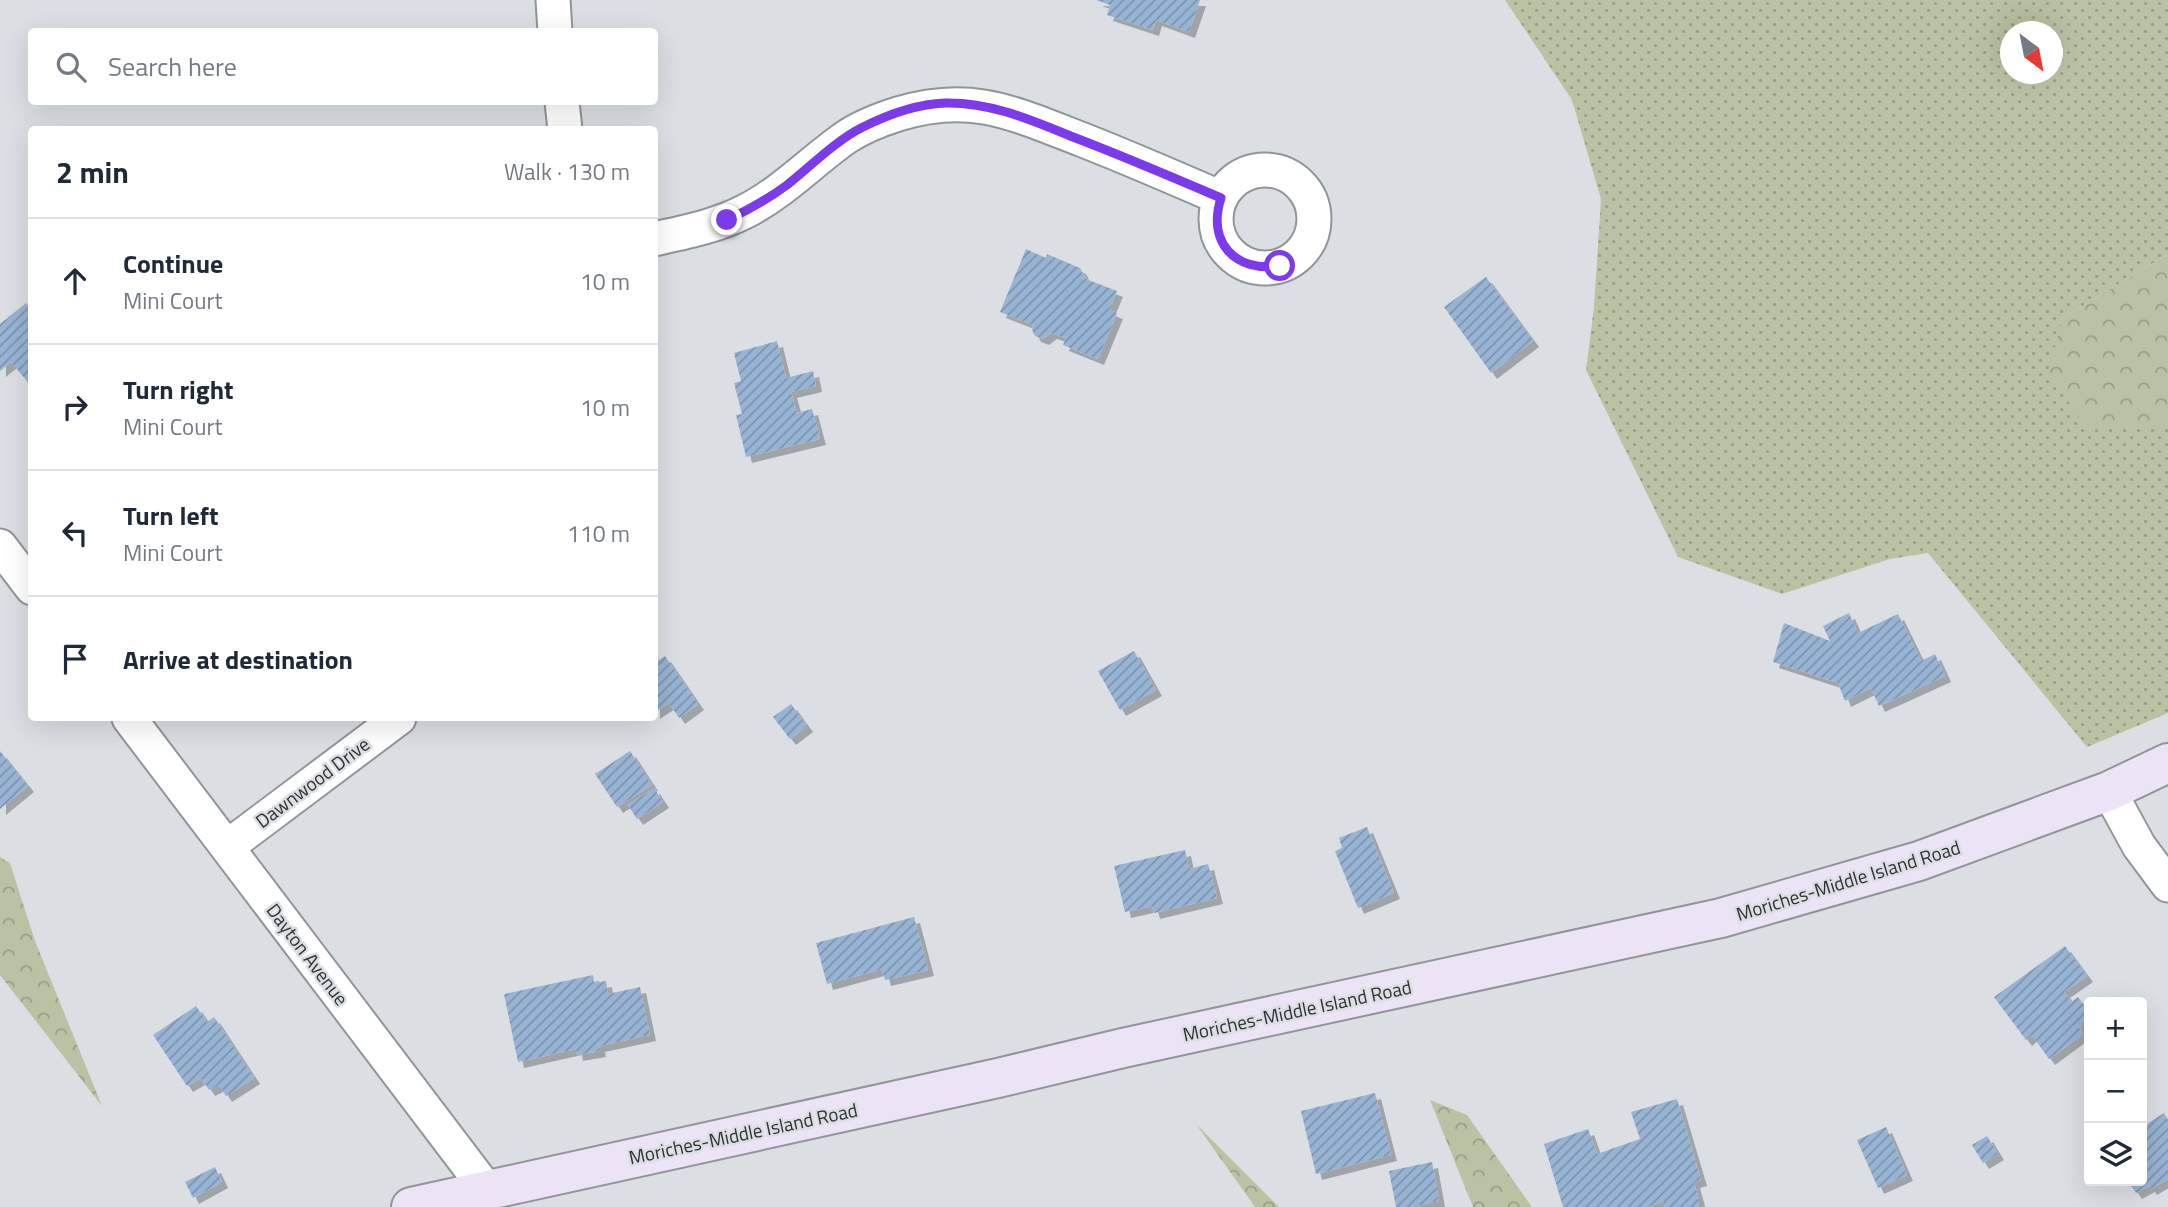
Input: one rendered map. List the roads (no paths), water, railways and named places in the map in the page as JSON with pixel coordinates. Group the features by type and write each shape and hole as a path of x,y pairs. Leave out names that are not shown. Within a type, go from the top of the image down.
{"main road":[{"name":"Moriches-Middle Island Road","path":"411,1207 1721,918 1919,861 2109,791 2168,763"}],"street":[{"path":"553,0 555,28"},
{"path":"658,238 727,220 784,187 861,128 914,109 943,103 972,104 1005,110 1221,198"},
{"path":"562,105 565,126"},
{"path":"0,546 28,583"},
{"name":"Dayton Avenue","path":"131,721 487,1189"},
{"name":"Dawnwood Drive","path":"227,847 394,721"},
{"path":"2109,791 2138,846 2168,885"}]}
